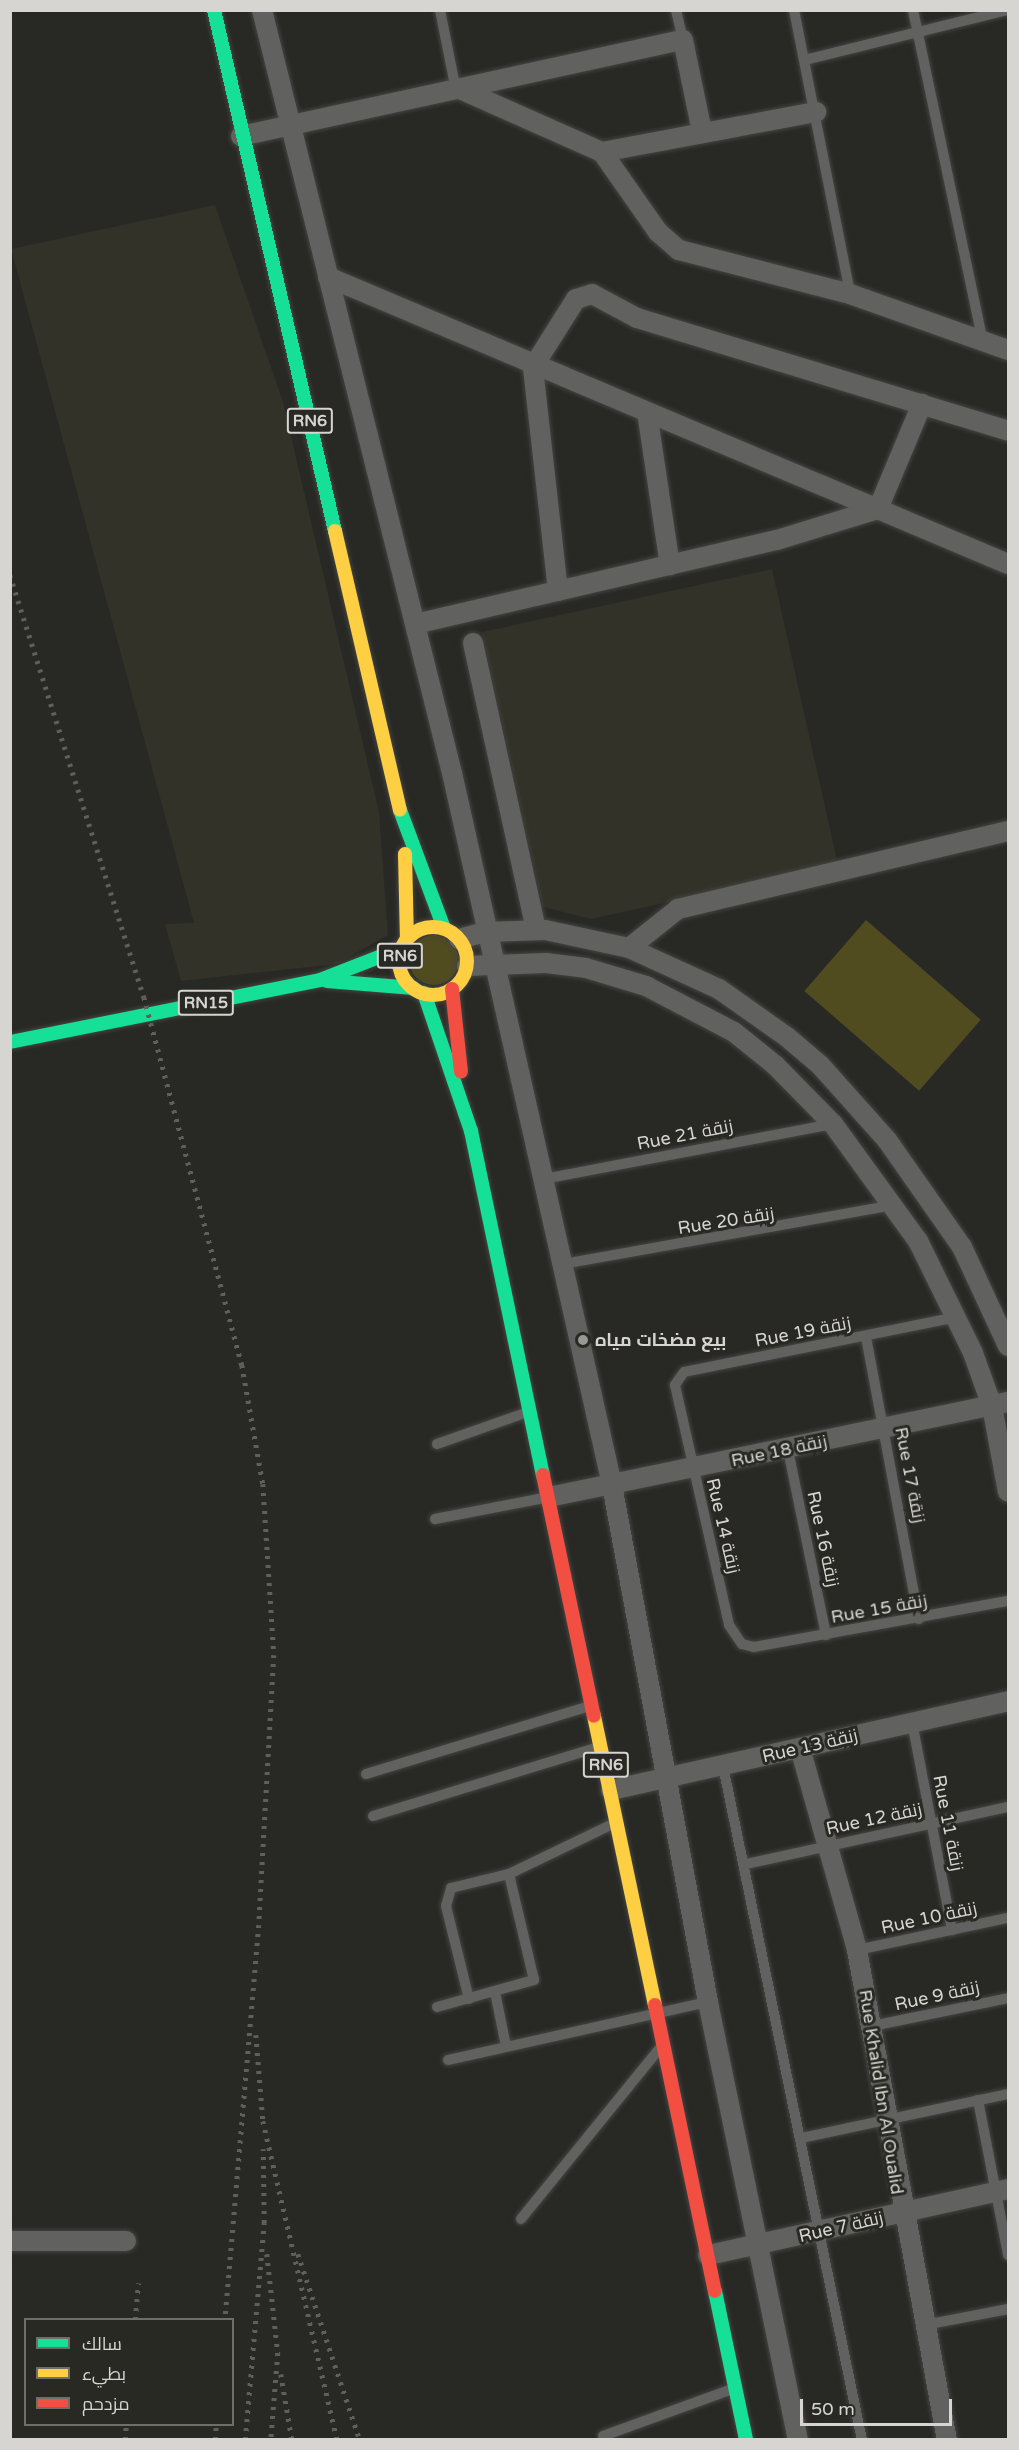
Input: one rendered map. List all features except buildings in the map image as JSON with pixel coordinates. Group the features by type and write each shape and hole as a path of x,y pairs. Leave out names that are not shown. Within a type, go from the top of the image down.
{"main road":[{"name":"RN6","path":"214,10 405,832 467,966"},
{"name":"RN6","path":"405,832 405,944 402,975 419,991 460,1091"},
{"name":"RN6","path":"405,944 424,928 451,934"},
{"name":"RN15","path":"10,1042 321,980 405,944"},
{"path":"452,989 467,966"},
{"name":"RN15","path":"321,980 419,991"},
{"name":"RN6","path":"419,991 452,989 460,1091 594,1705 746,2439"}],"street":[{"path":"262,10 415,624 544,1179 612,1485 708,2002 798,2439"},
{"path":"242,136 683,40 702,132"},
{"path":"459,90 602,152 658,232 679,250 850,294 1008,350"},
{"path":"602,152 816,112"},
{"path":"328,277 533,367 647,412 1008,564 1008,548"},
{"path":"558,591 533,367 576,299 592,294 637,318 1008,431"},
{"path":"878,509 922,404"},
{"path":"647,412 670,565"},
{"path":"415,624 670,565 878,509"},
{"path":"473,643 535,926"},
{"path":"629,948 678,909 1008,831"},
{"path":"451,934 486,932 578,934 629,948 719,989 787,1037 854,1099 962,1246 1008,1346"},
{"path":"467,966 492,963 586,968 646,986 734,1032 833,1124 894,1205 957,1317 1000,1404 1008,1491"},
{"name":"Rue 18 زنقة","path":"549,1497 788,1450 1000,1404"},
{"name":"Rue 13 زنقة","path":"611,1790 1008,1701"},
{"name":"Rue Khalid Ibn Al Oualid","path":"800,1748 857,1950 872,2026 902,2214 947,2439"},
{"name":"Rue 7 زنقة","path":"708,2255 820,2233 1002,2190"},
{"path":"10,2241 126,2241"}],"lane":[{"path":"440,10 459,90"},
{"path":"676,10 683,40"},
{"path":"794,10 816,112 850,294"},
{"path":"914,10 983,341"},
{"path":"805,60 1007,10"},
{"name":"Rue 21 زنقة","path":"544,1179 833,1124"},
{"name":"Rue 20 زنقة","path":"563,1264 894,1205"},
{"name":"Rue 19 زنقة","path":"678,1399 675,1385 684,1372 957,1317"},
{"name":"Rue 17 زنقة","path":"866,1337 919,1618"},
{"name":"Rue 14 زنقة","path":"678,1399 729,1625 734,1638 754,1647"},
{"path":"437,1444 530,1411"},
{"name":"Rue 16 زنقة","path":"788,1450 826,1635"},
{"path":"435,1519 549,1497"},
{"name":"Rue 15 زنقة","path":"754,1647 1008,1601"},
{"path":"366,1774 594,1705"},
{"name":"Rue 11 زنقة","path":"912,1722 952,1930"},
{"path":"373,1816 602,1746"},
{"path":"723,1766 746,1864 862,2439"},
{"name":"Rue 12 زنقة","path":"746,1864 1008,1807"},
{"path":"469,1999 446,1898 452,1888 509,1874 618,1822"},
{"path":"437,2007 531,1983 535,1974 509,1874"},
{"name":"Rue 10 زنقة","path":"857,1950 1008,1918"},
{"path":"495,1992 506,2046"},
{"name":"Rue 9 زنقة","path":"872,2026 1008,1998"},
{"path":"448,2060 708,2002"},
{"path":"521,2219 665,2042"},
{"path":"801,2138 1008,2094"},
{"path":"978,2100 1002,2190 1008,2255"},
{"path":"925,2325 1008,2309"},
{"path":"603,2436 735,2388"}],"shaded area":[{"path":"215,205 283,402 379,812 388,935 337,964 181,981 165,924 194,923 11,249"},
{"path":"772,569 838,865 591,919 543,907 482,632"},
{"path":"866,920 981,1020 919,1091 804,991"},
{"path":"434,935 452,942 459,960 452,978 434,985 416,978 409,960 416,942"}],"railway":[{"path":"10,575 144,997 242,1365 263,1484 274,1655 259,1925 225,2318"},
{"path":"256,2035 263,2121 337,2440"},
{"path":"245,2440 264,2223 263,2149"},
{"path":"267,2254 278,2353 271,2440"},
{"path":"298,2254 360,2440"},
{"path":"135,2318 138,2283"},
{"path":"281,2374 292,2440"},
{"path":"125,2440 126,2426"},
{"path":"215,2440 216,2426"}],"traffic: fast":[{"path":"214,10 335,531"},
{"path":"400,810 444,928"},
{"path":"10,1042 320,980 402,948"},
{"path":"327,981 414,988"},
{"path":"424,993 471,1131 543,1475"},
{"path":"715,2291 746,2440"}],"traffic: slow":[{"path":"335,531 400,810"},
{"path":"405,854 407,939"},
{"path":"433,927 446,930 457,937 464,948 467,961 464,974 457,985 446,992 433,995 420,992 409,985 402,974 399,961 402,948 409,937 420,930 433,927"},
{"path":"594,1716 655,2005"}],"traffic: jam":[{"path":"452,989 461,1072"},
{"path":"543,1475 594,1716"},
{"path":"655,2005 715,2291"}],"place":[{"name":"بيع مضخات مياه","path":"583,1340"}]}
